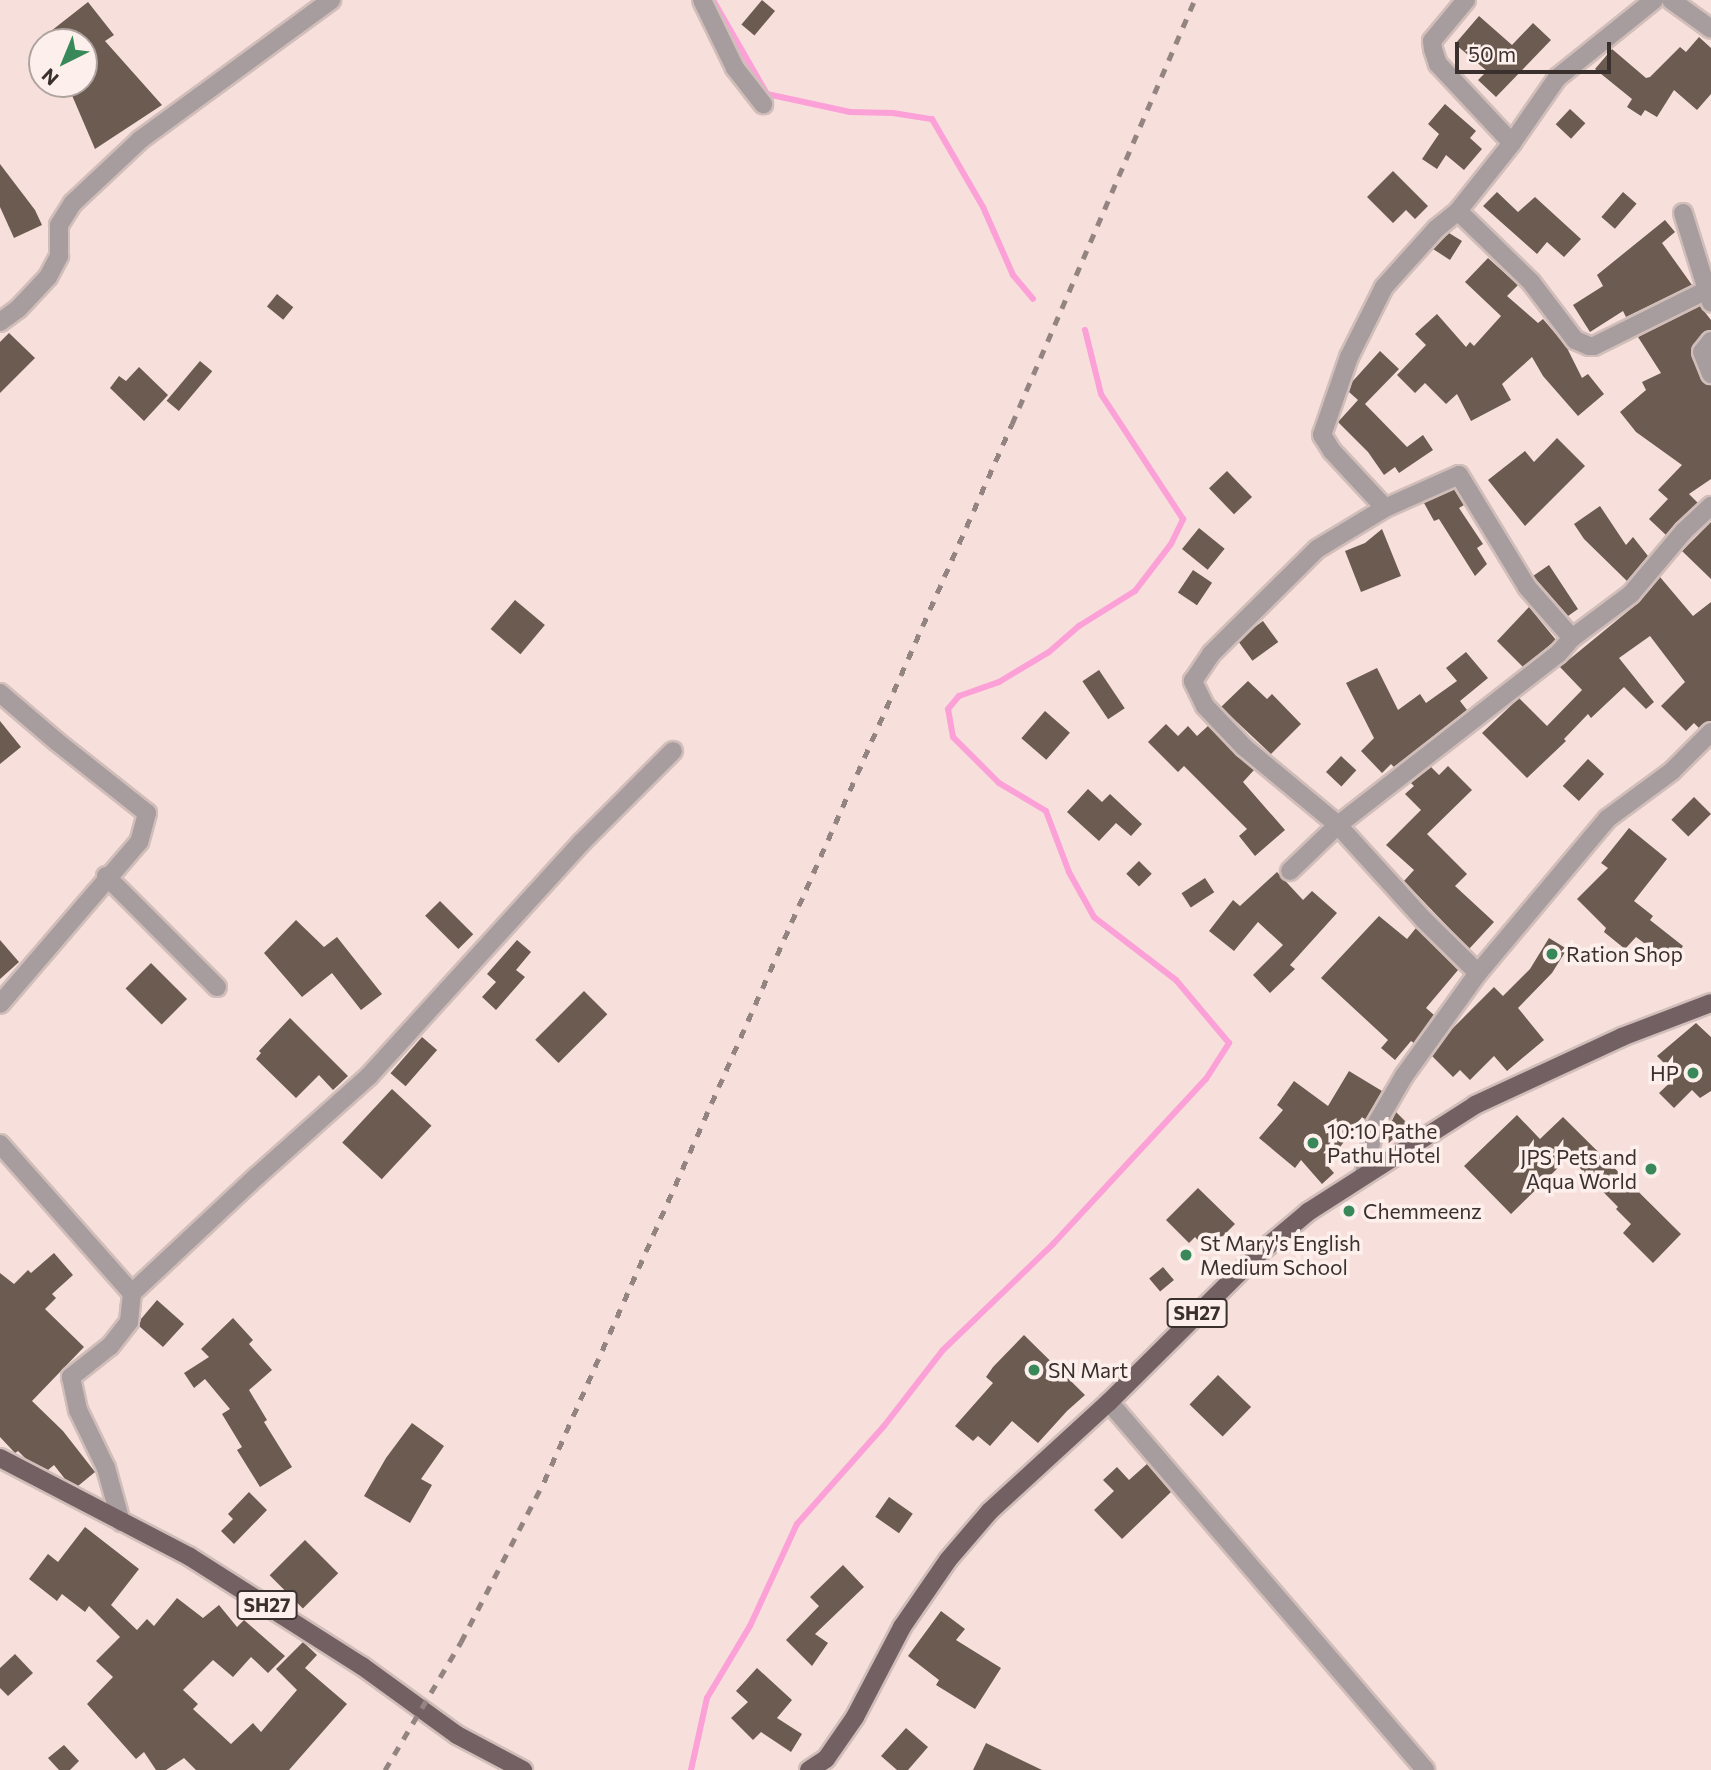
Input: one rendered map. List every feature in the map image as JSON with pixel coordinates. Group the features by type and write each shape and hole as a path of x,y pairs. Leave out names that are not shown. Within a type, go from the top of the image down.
{"main road":[{"name":"SH27","path":"809,1770 826,1759 855,1717 902,1627 948,1560 990,1511 1109,1402 1257,1255 1308,1212 1475,1105 1622,1037 1711,1003"},
{"name":"SH27","path":"0,1458 190,1557 362,1666 457,1735 523,1770"}],"street":[{"path":"0,322 18,309 48,277 59,256 59,225 73,203 140,140 331,0"},
{"path":"702,0 735,68 763,104"},
{"path":"1466,0 1432,41 1433,49 1438,64 1513,143"},
{"path":"1385,508 1332,451 1322,435 1349,357 1384,287 1437,229 1458,211 1513,143 1557,78 1654,0"},
{"path":"1671,0 1711,29"},
{"path":"1458,211 1531,282 1575,340 1594,346 1709,296 1683,214"},
{"path":"1711,341 1702,352 1711,374"},
{"path":"1478,973 1424,920 1338,825 1244,747 1205,706 1193,681 1211,654 1317,550 1385,508 1459,475 1527,587 1572,638"},
{"path":"1290,871 1338,825 1631,594 1684,531 1711,506"},
{"path":"0,694 148,813 139,842 106,876 0,1004"},
{"path":"1364,1174 1375,1126 1404,1076 1478,973 1607,819 1672,771 1711,732"},
{"path":"121,1522 106,1468 78,1410 71,1377 110,1346 129,1322 132,1293 369,1076 581,843 673,751"},
{"path":"106,876 217,987"},
{"path":"0,1144 132,1293"},
{"path":"1109,1402 1425,1770"}],"building":[{"path":"762,0 775,11 754,35 741,25"},
{"path":"88,2 114,35 105,41 162,105 95,149 73,98 98,98 98,28 55,28"},
{"path":"1479,16 1512,45 1533,23 1551,40 1496,97 1478,80 1487,71 1455,44"},
{"path":"1699,37 1711,48 1711,94 1697,110 1674,90 1657,117 1645,110 1641,116 1627,107 1632,99 1595,69 1612,49 1646,78 1650,77 1680,47 1686,52"},
{"path":"1445,104 1476,131 1470,138 1482,149 1464,170 1446,155 1437,169 1422,159 1439,134 1428,124"},
{"path":"1570,109 1585,123 1571,139 1556,124"},
{"path":"0,164 35,210 42,225 14,238 0,207"},
{"path":"1393,171 1428,206 1415,219 1406,210 1393,223 1367,197"},
{"path":"1497,192 1518,212 1535,197 1581,239 1564,257 1547,242 1537,254 1483,206"},
{"path":"1623,192 1637,204 1615,229 1601,217"},
{"path":"1665,220 1675,232 1662,243 1692,285 1626,317 1623,311 1590,332 1573,305 1603,286 1597,275"},
{"path":"1449,233 1462,241 1450,260 1433,249"},
{"path":"1488,258 1518,285 1507,296 1538,323 1543,319 1566,346 1582,378 1588,374 1604,394 1578,416 1543,376 1532,357 1502,384 1511,400 1471,421 1457,394 1446,404 1425,383 1415,393 1397,375 1426,345 1415,334 1437,314 1466,347 1470,342 1474,346 1501,316 1465,282"},
{"path":"277,294 293,307 283,320 267,306"},
{"path":"1700,306 1711,320 1711,330 1702,334 1691,351 1701,379 1711,385 1711,479 1689,494 1698,503 1666,535 1649,519 1668,499 1658,490 1682,465 1636,432 1620,412 1646,390 1642,382 1661,373 1638,337"},
{"path":"9,333 35,358 0,393 0,342"},
{"path":"1380,351 1399,369 1365,404 1407,447 1423,435 1433,450 1399,473 1395,467 1384,475 1368,452 1338,422 1358,400 1349,392 1352,382"},
{"path":"200,361 212,371 179,411 167,401"},
{"path":"139,367 168,395 144,421 110,388 119,376 126,381"},
{"path":"1557,438 1585,466 1525,526 1488,480 1525,451 1534,462"},
{"path":"1227,471 1252,497 1234,514 1209,488"},
{"path":"1454,489 1464,505 1459,508 1483,544 1477,548 1487,564 1475,576 1439,519 1434,521 1424,503"},
{"path":"1600,506 1626,545 1633,537 1648,556 1627,581 1584,539 1574,524"},
{"path":"1711,522 1711,579 1682,551"},
{"path":"1199,528 1225,549 1208,570 1182,549"},
{"path":"1382,529 1401,576 1361,592 1345,551 1365,543"},
{"path":"1549,565 1578,609 1568,616 1533,576"},
{"path":"1193,570 1212,583 1197,605 1178,592"},
{"path":"1660,577 1693,616 1711,602 1711,721 1699,728 1694,723 1686,731 1661,706 1685,682 1650,636 1619,658 1654,702 1646,709 1624,687 1591,718 1588,714 1564,739 1566,741 1527,778 1482,733 1519,698 1547,726 1582,690 1560,667 1638,603"},
{"path":"515,600 545,625 520,654 491,629"},
{"path":"1529,607 1556,640 1523,667 1497,641"},
{"path":"1263,621 1278,642 1252,661 1237,640"},
{"path":"1466,652 1488,678 1460,701 1467,710 1394,767 1391,764 1382,773 1361,751 1374,738 1346,683 1377,668 1398,710 1420,694 1426,703 1457,681 1446,668"},
{"path":"1099,670 1125,708 1108,719 1082,681"},
{"path":"1248,681 1267,699 1272,694 1301,724 1271,754 1221,707"},
{"path":"1045,711 1070,733 1046,760 1021,738"},
{"path":"0,721 21,747 0,764"},
{"path":"1166,724 1178,736 1188,726 1197,736 1208,726 1254,770 1243,782 1285,830 1255,856 1239,836 1247,829 1184,766 1178,772 1148,742"},
{"path":"1341,756 1356,770 1341,786 1326,772"},
{"path":"1588,759 1604,774 1579,801 1563,786"},
{"path":"1448,766 1472,790 1427,834 1467,874 1455,886 1494,922 1469,949 1404,881 1414,870 1386,845 1421,810 1405,794 1414,786 1411,783 1431,767 1439,775"},
{"path":"1088,789 1102,802 1110,794 1142,824 1131,836 1116,823 1099,841 1067,812"},
{"path":"1694,797 1711,814 1688,837 1671,820"},
{"path":"1629,828 1667,859 1634,901 1653,916 1650,920 1683,946 1671,963 1636,937 1625,949 1604,932 1606,928 1577,899 1608,868 1601,863"},
{"path":"1139,861 1152,874 1139,886 1126,874"},
{"path":"1277,872 1303,900 1312,891 1337,913 1290,965 1295,969 1270,993 1253,975 1283,945 1258,922 1234,951 1209,931 1233,900 1240,906"},
{"path":"1205,878 1214,892 1191,908 1182,893"},
{"path":"440,901 473,934 458,949 425,916"},
{"path":"1379,916 1407,939 1416,928 1458,970 1426,1008 1434,1015 1414,1043 1411,1041 1395,1060 1381,1048 1388,1040 1321,978"},
{"path":"296,920 324,947 337,937 382,994 361,1010 332,973 302,997 264,953"},
{"path":"1549,938 1567,949 1552,973 1518,1008 1544,1040 1507,1071 1494,1056 1470,1080 1460,1070 1453,1077 1432,1056 1452,1029 1494,987 1503,996 1530,969"},
{"path":"0,940 19,962 0,979"},
{"path":"517,940 531,952 516,970 525,977 496,1010 482,997 496,982 487,974"},
{"path":"151,963 187,999 162,1025 126,988"},
{"path":"584,991 607,1014 559,1063 535,1040"},
{"path":"290,1018 348,1076 333,1090 319,1075 296,1098 256,1059 261,1053 259,1051"},
{"name":"HP","path":"1696,1023 1711,1037 1711,1091 1700,1098 1692,1090 1674,1108 1659,1093 1677,1076 1657,1056"},
{"path":"422,1037 437,1050 406,1086 391,1073"},
{"path":"1349,1071 1382,1091 1365,1120 1362,1117 1327,1165 1334,1173 1322,1184 1301,1160 1295,1168 1259,1138 1283,1110 1277,1105 1294,1081 1328,1106"},
{"path":"392,1089 431,1126 382,1179 342,1142"},
{"path":"1396,1112 1408,1124 1389,1143 1384,1138"},
{"path":"1517,1115 1540,1139 1563,1117 1681,1234 1653,1263 1623,1233 1631,1224 1616,1209 1618,1207 1569,1157 1511,1214 1464,1166"},
{"path":"1198,1188 1235,1224 1208,1251 1195,1237 1189,1243 1166,1220"},
{"path":"54,1253 73,1275 52,1294 56,1298 45,1309 84,1347 32,1401 63,1431 95,1472 78,1486 65,1479 54,1465 48,1470 26,1459 18,1451 15,1453 0,1437 0,1273 14,1284 28,1270 31,1273"},
{"path":"1163,1267 1174,1280 1160,1292 1149,1279"},
{"path":"157,1300 184,1324 163,1347 139,1326 141,1319"},
{"path":"233,1318 253,1340 249,1344 272,1370 249,1390 267,1420 264,1422 292,1467 260,1487 237,1450 242,1447 222,1414 230,1409 205,1379 194,1388 184,1373 209,1357 201,1349"},
{"path":"1024,1335 1085,1395 1038,1443 1012,1421 990,1446 978,1436 973,1441 955,1426 993,1383 986,1377 993,1367"},
{"path":"1218,1375 1251,1407 1223,1436 1190,1404"},
{"path":"412,1423 444,1446 421,1479 432,1485 410,1523 364,1496 386,1458"},
{"path":"1147,1464 1171,1492 1122,1539 1094,1510 1114,1491 1103,1480 1117,1467 1129,1480"},
{"path":"249,1492 267,1510 234,1544 221,1531 233,1519 228,1514"},
{"path":"889,1497 913,1514 899,1533 875,1517"},
{"path":"85,1527 139,1569 111,1605 137,1630 147,1619 154,1626 177,1598 203,1618 219,1605 237,1627 244,1620 285,1656 268,1673 251,1657 233,1677 213,1660 183,1690 198,1704 193,1709 231,1744 253,1723 261,1732 297,1690 276,1669 303,1642 317,1655 305,1668 347,1704 289,1770 196,1770 184,1758 166,1770 156,1770 144,1752 136,1759 87,1704 113,1677 96,1661 120,1637 89,1606 85,1612 62,1594 57,1601 29,1579 48,1554 58,1562"},
{"path":"305,1540 338,1573 303,1609 270,1575"},
{"path":"843,1565 864,1587 815,1634 828,1643 812,1666 786,1640 819,1606 810,1597"},
{"path":"941,1611 965,1629 956,1640 1001,1668 975,1709 936,1685 939,1680 908,1656"},
{"path":"15,1654 33,1673 8,1696 0,1688 0,1668"},
{"path":"757,1668 792,1700 777,1718 802,1734 791,1752 761,1732 753,1740 731,1718 748,1702 736,1691"},
{"path":"906,1728 928,1747 908,1770 897,1770 881,1756"},
{"path":"986,1743 1042,1770 973,1770"},
{"path":"64,1745 79,1761 70,1770 59,1770 48,1758"}],"waterway":[{"path":"713,0 767,94 850,112 893,113 932,119 983,207 1013,275 1033,299"},
{"path":"691,1770 707,1698 750,1626 797,1524 884,1426 943,1350 1053,1244 1206,1079 1229,1043 1176,980 1094,917 1069,872 1046,811 999,783 953,737 948,709 959,696 999,682 1049,652 1079,626 1135,591 1171,544 1183,519 1101,394 1085,330"}],"railway":[{"path":"385,1770 461,1642 544,1482 1012,424 1195,0"}],"place":[{"name":"Ration Shop","path":"1552,954"},
{"name":"HP","path":"1693,1073"},
{"name":"10:10 Pathe Pathu Hotel","path":"1313,1143"},
{"name":"JPS Pets and Aqua World","path":"1651,1169"},
{"name":"Chemmeenz","path":"1349,1211"},
{"name":"St Mary's English Medium School","path":"1186,1255"},
{"name":"SN Mart","path":"1034,1370"}]}
